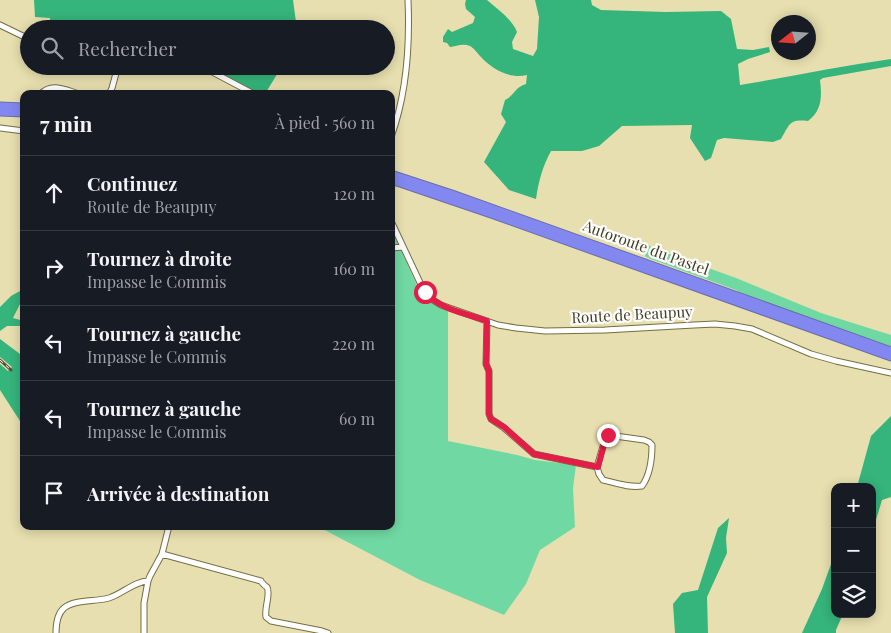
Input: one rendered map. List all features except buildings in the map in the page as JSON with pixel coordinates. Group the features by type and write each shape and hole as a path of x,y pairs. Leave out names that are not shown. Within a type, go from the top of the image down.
{"highway":[{"path":"0,106 20,107"},
{"path":"0,112 20,113"},
{"name":"Autoroute du Pastel","path":"395,175 891,351"},
{"name":"Autoroute du Pastel","path":"395,181 891,357"}],"street":[{"path":"395,123 402,99 408,56 408,0"},
{"path":"0,25 20,35"},
{"path":"111,90 116,75"},
{"path":"218,75 246,90"},
{"path":"46,90 52,87 66,90"},
{"path":"0,128 20,130"},
{"name":"Route de Beaupuy","path":"395,229 423,289 433,300 450,309 498,325 545,331 614,330 715,324 735,326 752,329 811,354 836,362 891,373"},
{"path":"395,247 402,244"},
{"path":"487,321 486,364 489,371 489,414 491,419 504,427 534,454 598,467"},
{"path":"608,435 644,440 652,445 647,479 642,486 603,480 599,474 598,467 606,436 608,435"},
{"path":"144,633 144,603 148,581 162,554 168,530"},
{"path":"162,554 261,581 267,587 268,592 266,617 272,621 322,630 328,633"},
{"path":"56,633 57,621 61,611 69,605 109,598 148,581"}],"green space":[{"path":"34,0 293,0 296,20 50,20 50,18 35,17"},
{"path":"466,0 487,0 504,14 517,32 512,42 513,49 533,56 537,49 539,17 535,0 591,0 592,5 601,10 721,11 731,19 737,49 753,50 769,47 770,52 738,64 740,85 891,59 891,66 823,78 820,80 820,103 813,117 808,121 793,122 788,126 781,139 773,142 724,138 717,140 711,158 705,161 690,138 692,125 622,126 599,146 582,151 551,151 541,174 536,199 509,190 484,162 506,122 501,114 505,100 519,87 526,84 527,75 514,76 502,72 486,62 470,46 450,47 447,43 443,42 443,37 448,29 452,32 473,23 475,17 466,9"},
{"path":"221,75 277,75 267,90 249,90"},
{"path":"395,237 419,290 428,301 448,310 448,441 535,460 576,465 573,488 575,527 540,550 526,584 504,615 420,580 325,530 395,530"},
{"path":"645,243 653,248 736,278 821,313 891,335 891,347 648,258 645,256 648,249"},
{"path":"20,291 20,304 13,318 20,320 20,326 7,326 0,331 0,307 11,296"},
{"path":"0,339 20,354 20,421 0,390 0,364 8,371 12,367 0,357"},
{"path":"891,416 891,497 882,500 876,520 876,483 858,483 871,436"},
{"path":"729,518 726,538 727,553 707,597 708,633 675,633 673,604 682,593 698,590 718,528"},
{"path":"831,564 831,618 841,618 836,633 802,633"}],"railway":[{"path":"0,360 11,370"}],"route":[{"path":"425,292 441,305 487,321 486,364 489,371 490,384 489,414 491,419 504,427 534,454 598,467 606,436 608,435"}]}
